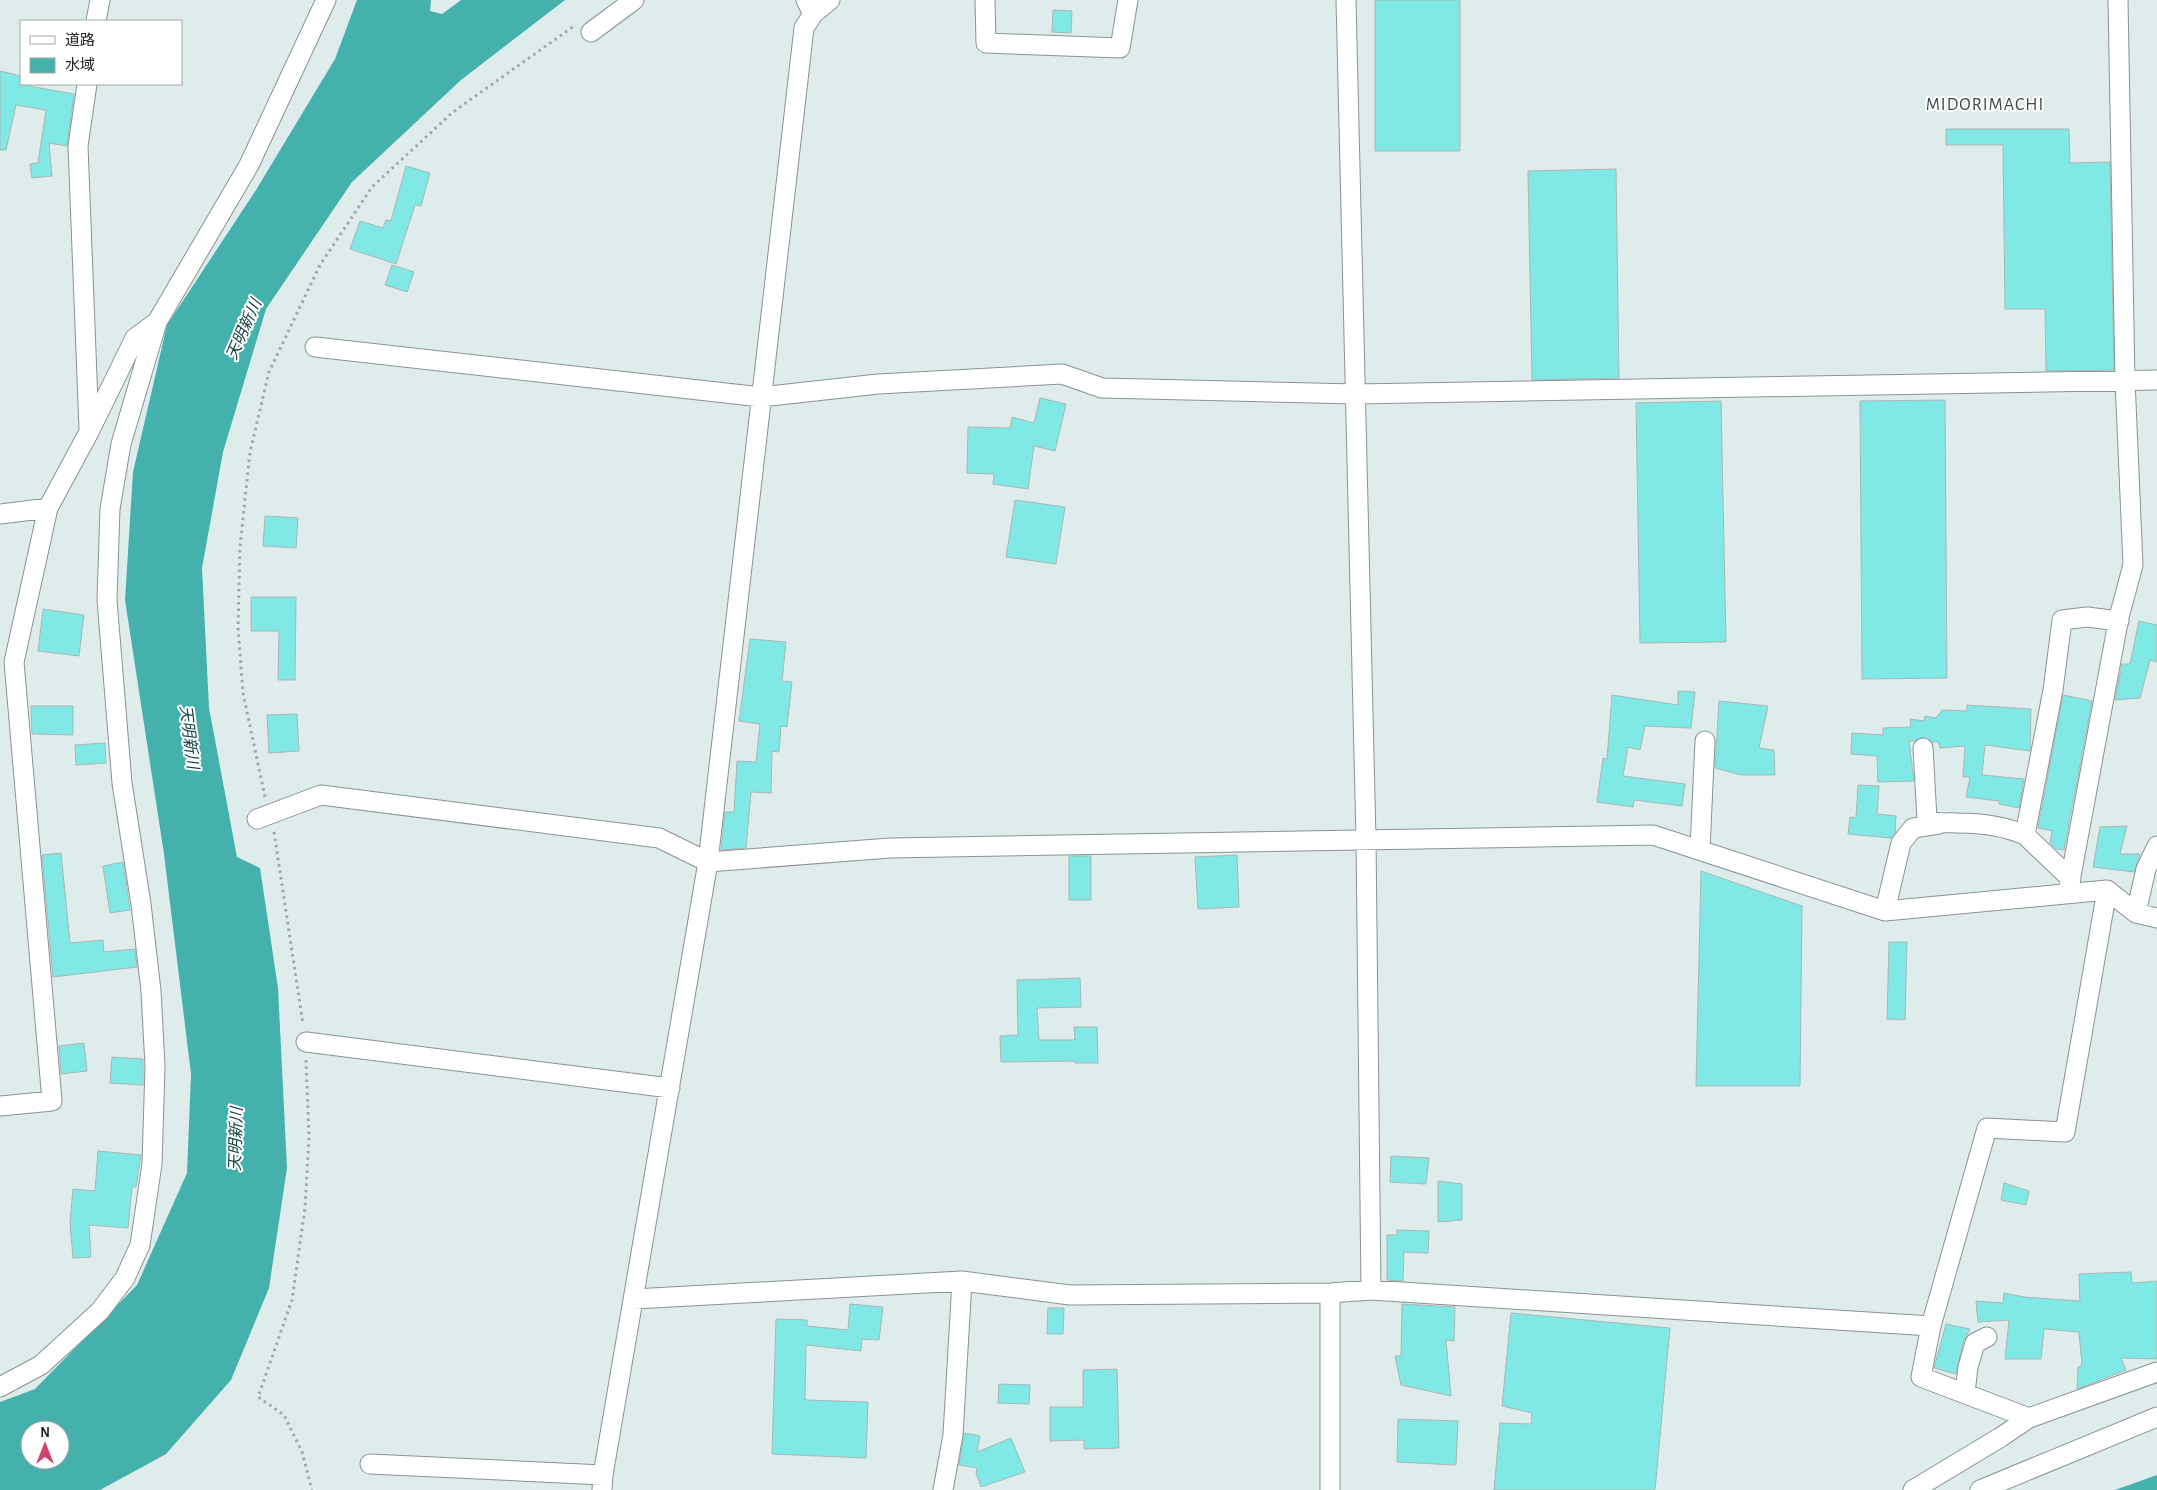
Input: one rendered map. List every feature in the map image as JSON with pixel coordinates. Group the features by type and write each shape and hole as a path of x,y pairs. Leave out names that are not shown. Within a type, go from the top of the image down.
{"street":[{"path":"96,20 100,0"},
{"path":"0,1387 41,1364 100,1312 125,1278 140,1245 152,1164 155,1066 151,991 141,904 122,784 107,600 110,509 121,444 157,322 249,165 326,0"},
{"path":"591,32 634,0"},
{"path":"370,1464 602,1482 708,862 804,28 810,7 830,0"},
{"path":"985,0 986,43 1120,48 1128,0"},
{"path":"1346,0 1366,839 1371,1290"},
{"path":"2069,886 2119,621 2133,565 2125,380 2118,0"},
{"path":"87,85 78,146 90,432"},
{"path":"0,1106 52,1100 14,662 48,508 90,432 135,338 157,322"},
{"path":"315,347 761,397 878,384 1062,374 1102,388 1356,394 2157,380"},
{"path":"0,514 48,508"},
{"path":"2025,835 2053,690 2062,620 2087,617 2119,621"},
{"path":"1700,850 1705,741"},
{"path":"1922,748 1928,820 1939,824"},
{"path":"263,816 321,795 660,838 708,862 890,848 1653,835 1885,911 2039,898 2069,886 2107,890 2136,913 2157,918"},
{"path":"1885,911 1901,843 1913,828 1939,824 1958,823 2007,827 2025,835 2069,886"},
{"path":"2136,913 2146,869 2157,846"},
{"path":"2029,1418 1921,1377 1931,1326 1987,1128 2065,1132 2107,890"},
{"path":"306,1042 670,1088"},
{"path":"634,1299 962,1281 1070,1295 1371,1290 1931,1326"},
{"path":"943,1490 953,1435 962,1281"},
{"path":"1330,1292 1330,1490"},
{"path":"1965,1393 1968,1367 1975,1343 1987,1337"},
{"path":"1913,1490 2029,1418 2157,1372"},
{"path":"1980,1490 2157,1417"}],"path":[{"path":"263,816 279,860 306,1042 309,1137 304,1217 292,1300 258,1397 284,1415 302,1452 312,1490"}],"water":[{"name":"天明新川","path":"357,0 431,0 430,11 442,14 461,0 565,0 461,80 352,182 266,309 223,452 202,568 209,708 237,857 260,868 278,988 287,1168 269,1288 231,1380 166,1454 100,1490 0,1490 0,1402 35,1389 137,1285 187,1173 191,1074 164,854 125,600 133,472 167,325 256,190 335,59"},
{"path":"2157,1475 2157,1490 2115,1490"}],"building":[{"path":"1375,0 1460,0 1460,151 1375,151"},
{"path":"1053,10 1072,11 1071,33 1052,32"},
{"path":"0,71 20,76 20,85 74,94 67,146 49,143 52,176 32,178 30,164 38,163 46,110 16,105 6,150 0,150"},
{"path":"1946,129 2069,129 2070,163 2110,162 2114,370 2046,371 2045,309 2005,309 2003,145 1946,145"},
{"path":"406,166 430,173 421,206 415,205 396,264 350,249 360,221 383,228 386,220 391,221"},
{"path":"1616,169 1619,378 1532,380 1528,171"},
{"path":"392,265 414,272 407,292 385,285"},
{"path":"1040,398 1066,404 1055,451 1034,446 1028,489 993,484 994,474 967,473 968,427 1010,428 1012,417 1034,423"},
{"path":"1945,400 1947,678 1862,679 1860,401"},
{"path":"1721,401 1726,642 1640,643 1636,403"},
{"path":"1015,500 1065,507 1056,564 1006,557"},
{"path":"265,516 298,518 296,548 263,546"},
{"path":"251,597 296,597 295,680 278,680 279,631 251,631"},
{"path":"43,609 84,615 79,656 38,651"},
{"path":"2139,621 2157,625 2157,662 2150,660 2140,698 2115,700 2122,664 2130,664"},
{"path":"750,639 786,642 782,681 792,682 787,727 781,726 779,752 772,751 771,793 751,792 746,848 721,850 725,812 734,812 737,761 756,762 760,724 739,721"},
{"path":"1678,691 1695,692 1691,728 1645,726 1640,750 1628,747 1623,776 1685,784 1682,806 1634,800 1633,807 1597,802 1603,758 1607,759 1612,695 1678,705"},
{"path":"2063,695 2092,701 2064,850 2056,849 2050,843 2052,831 2038,828"},
{"path":"1719,701 1768,706 1759,748 1774,750 1775,775 1741,775 1715,768"},
{"path":"1967,705 2031,709 2030,751 1985,745 1982,775 2024,779 2019,808 1999,804 1999,801 1966,797 1970,777 1963,777 1965,746 1940,748 1938,742 1932,742 1923,737 1915,741 1909,741 1914,781 1878,782 1877,756 1851,754 1852,733 1883,735 1883,728 1911,727 1910,719 1924,721 1925,716 1936,718 1942,710 1967,711"},
{"path":"31,706 73,706 73,735 32,734"},
{"path":"297,714 299,751 269,753 267,715"},
{"path":"105,743 106,763 76,765 75,745"},
{"path":"1858,785 1879,786 1877,814 1896,816 1895,833 1891,838 1848,834 1850,817 1856,818"},
{"path":"2127,826 2120,854 2140,854 2134,872 2093,867 2100,827"},
{"path":"61,853 70,943 103,940 104,952 135,949 137,967 53,977 42,855"},
{"path":"1237,855 1239,907 1198,909 1195,857"},
{"path":"1069,856 1091,856 1091,900 1069,900"},
{"path":"123,862 130,910 110,913 103,866"},
{"path":"1701,871 1802,906 1800,1086 1696,1086"},
{"path":"1889,942 1907,942 1905,1020 1887,1019"},
{"path":"1080,978 1081,1007 1037,1008 1039,1040 1075,1040 1074,1027 1097,1027 1098,1063 1075,1063 1075,1061 1001,1062 1000,1036 1018,1035 1017,980"},
{"path":"84,1043 87,1071 61,1074 59,1046"},
{"path":"112,1057 143,1059 143,1085 110,1083"},
{"path":"98,1151 141,1155 136,1187 132,1187 128,1228 89,1225 91,1257 73,1258 70,1223 73,1189 95,1191"},
{"path":"1391,1156 1429,1158 1426,1184 1390,1182"},
{"path":"1438,1181 1462,1184 1462,1220 1438,1222"},
{"path":"2004,1183 2029,1191 2026,1205 2001,1200"},
{"path":"1397,1230 1429,1231 1428,1253 1404,1252 1403,1281 1387,1280 1387,1235 1397,1235"},
{"path":"2131,1272 2132,1283 2157,1281 2157,1359 2121,1358 2126,1370 2077,1389 2078,1367 2082,1365 2079,1332 2044,1329 2041,1359 2005,1359 2009,1320 1978,1322 1976,1301 2003,1303 2004,1293 2024,1297 2080,1301 2079,1274"},
{"path":"850,1304 883,1307 879,1340 862,1339 861,1351 806,1345 805,1400 868,1402 866,1458 772,1454 776,1319 807,1320 807,1326 848,1330"},
{"path":"1402,1304 1455,1307 1454,1341 1446,1340 1451,1396 1401,1385 1395,1356 1401,1356"},
{"path":"1048,1308 1064,1308 1063,1334 1047,1334"},
{"path":"1511,1313 1670,1328 1655,1490 1494,1490 1500,1423 1531,1424 1532,1413 1502,1406"},
{"path":"1946,1324 1970,1329 1964,1340 1956,1374 1934,1368"},
{"path":"1117,1369 1119,1448 1084,1449 1084,1440 1050,1441 1050,1407 1083,1407 1083,1370"},
{"path":"999,1384 1030,1385 1029,1404 998,1403"},
{"path":"1398,1419 1458,1421 1456,1465 1397,1462"},
{"path":"964,1433 980,1436 977,1452 1011,1438 1025,1472 981,1487 976,1473 977,1468 959,1465"}],"district":[{"name":"MIDORIMACHI","path":"1985,104"}]}
